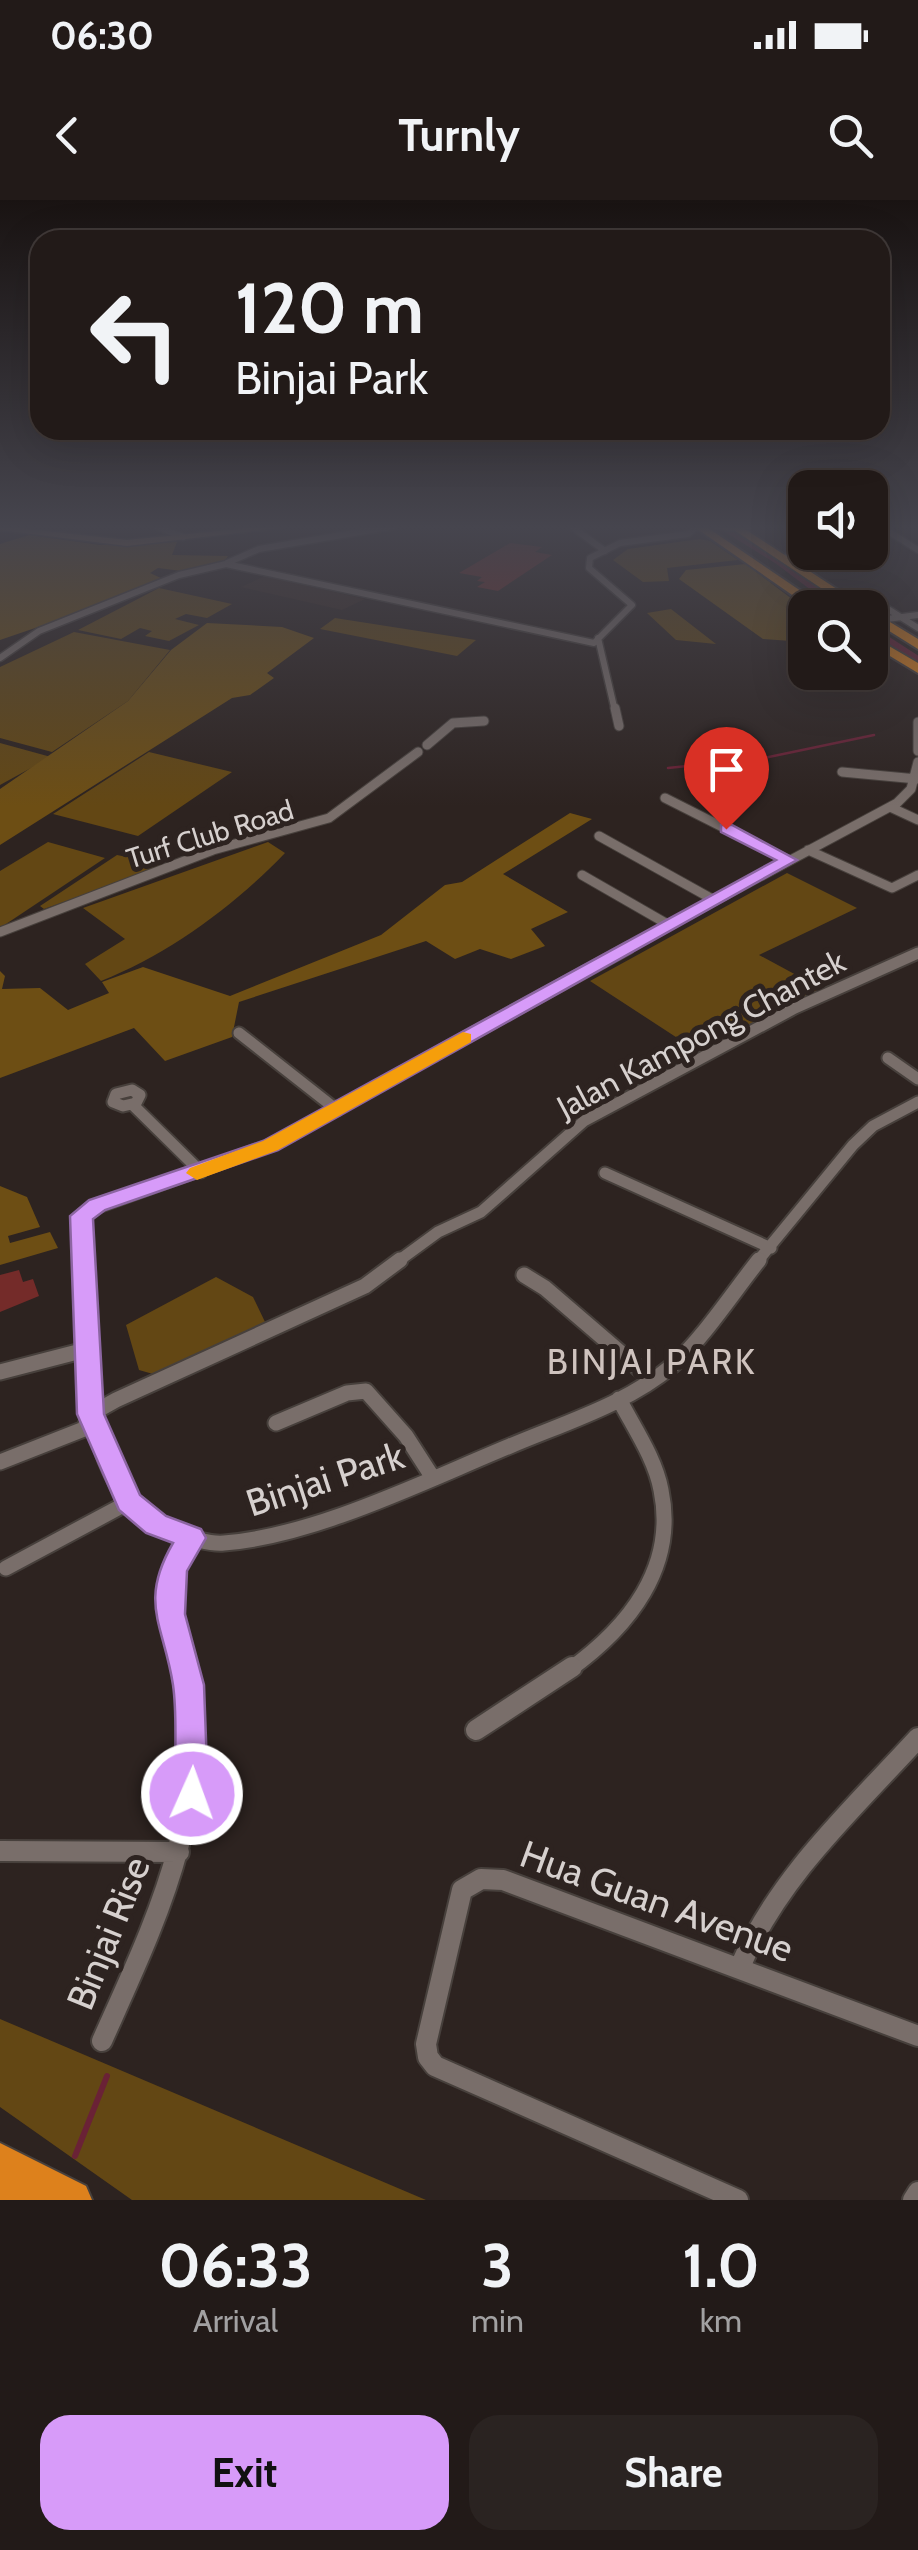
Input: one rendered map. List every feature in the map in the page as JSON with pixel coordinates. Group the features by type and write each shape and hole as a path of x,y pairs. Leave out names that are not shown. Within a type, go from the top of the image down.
{"highway":[{"path":"888,620 917,639"},
{"path":"888,650 918,669"},
{"path":"0,2162 72,2200"},
{"path":"0,2182 24,2200"}],"street":[{"path":"0,658 39,631 68,619"},
{"path":"484,619 594,643 623,619"},
{"path":"614,627 620,619"},
{"path":"598,638 618,726"},
{"path":"440,733 501,713"},
{"path":"427,744 451,726 484,721"},
{"path":"918,722 918,751"},
{"path":"451,726 467,726"},
{"name":"Turf Club Road","path":"0,932 213,850 321,822 418,752"},
{"path":"6,1568 129,1502 91,1414 82,1216 97,1205 254,1153 337,1110 714,900 890,808 906,798 916,779 918,762"},
{"path":"842,772 916,779"},
{"path":"665,798 788,860"},
{"path":"890,808 918,820"},
{"path":"599,836 714,900"},
{"path":"808,850 892,888 918,875"},
{"path":"582,875 669,925"},
{"name":"Jalan Kampong Chantek","path":"0,1462 84,1429 91,1414 365,1286 438,1232 481,1212 554,1144 594,1115 795,1008 918,953"},
{"path":"239,1033 337,1110"},
{"path":"888,1058 918,1080"},
{"name":"Binjai Park","path":"129,1502 156,1524 191,1538 220,1544 246,1541 298,1528 433,1478 619,1399 688,1350 853,1145 873,1126 918,1102"},
{"path":"133,1105 201,1172"},
{"path":"606,1173 771,1248"},
{"path":"524,1275 545,1288 651,1379"},
{"path":"0,1372 89,1349"},
{"name":"Binjai Park","path":"276,1423 347,1392 366,1392 388,1412 433,1478"},
{"path":"476,1730 589,1657 629,1614 661,1564 662,1491 619,1399"},
{"name":"Binjai Rise","path":"102,2041 179,1852 192,1794 194,1750 189,1685 170,1614 172,1570 191,1538"},
{"path":"740,1967 748,1941 776,1901 918,1738"},
{"name":"Binjai Rise","path":"0,1851 179,1852"},
{"name":"Hua Guan Avenue","path":"738,2200 435,2066 428,2057 426,2044 458,1896 481,1879 503,1880 918,2036"},
{"path":"913,2200 918,2192"}],"shaded area":[{"path":"0,619 60,619 0,640"},
{"path":"99,619 176,619 199,625 169,641 145,636 152,631 140,628 121,639 78,630"},
{"path":"333,619 344,619 476,640 457,656 320,629"},
{"path":"654,619 684,619 716,644 676,640"},
{"path":"735,619 788,619 788,641 763,639"},
{"path":"207,623 282,627 314,638 267,673 274,678 250,695 232,698 0,845 0,789 128,701 171,650"},
{"path":"74,632 170,650 128,701 52,752 0,738 0,667"},
{"path":"0,743 51,757 0,785"},
{"path":"149,752 232,772 138,836 53,814"},
{"path":"570,813 592,819 503,874 568,912 531,929 545,946 511,959 480,949 455,959 426,941 239,1002 232,1037 165,1061 134,1028 0,1078 0,971 5,976 2,989 40,988 68,1010 109,993 102,982 143,967 230,996 381,935 445,885 462,882"},
{"path":"48,842 105,858 0,928 0,871"},
{"path":"268,842 285,853 244,892 176,943 101,981 85,964 125,939 83,908"},
{"path":"117,855 167,865 44,909 40,906"},
{"path":"787,873 857,908 759,955 824,990 715,1043 699,1033 682,1041 590,981"},
{"path":"0,1186 27,1197 40,1227 8,1236 10,1243 50,1232 58,1248 0,1265"},
{"path":"216,1277 253,1297 266,1324 160,1376 139,1370 126,1325"},
{"path":"0,2019 426,2200 132,2200 0,2107"}],"building":[{"path":"19,1270 23,1282 33,1279 39,1296 0,1312 0,1275"}],"waterway":[{"path":"888,640 918,659"},
{"path":"668,768 764,758 874,735"},
{"path":"75,2156 107,2076"}],"slow traffic":[{"path":"197,1173 254,1153 322,1119 463,1038"}],"district":[{"name":"BINJAI PARK","path":"652,1361"}],"route":[{"path":"192,1794 194,1750 189,1685 170,1614 172,1570 191,1538 156,1524 129,1502 114,1475 91,1414 82,1216 97,1205 254,1153 322,1119 788,860 726,829"}]}
